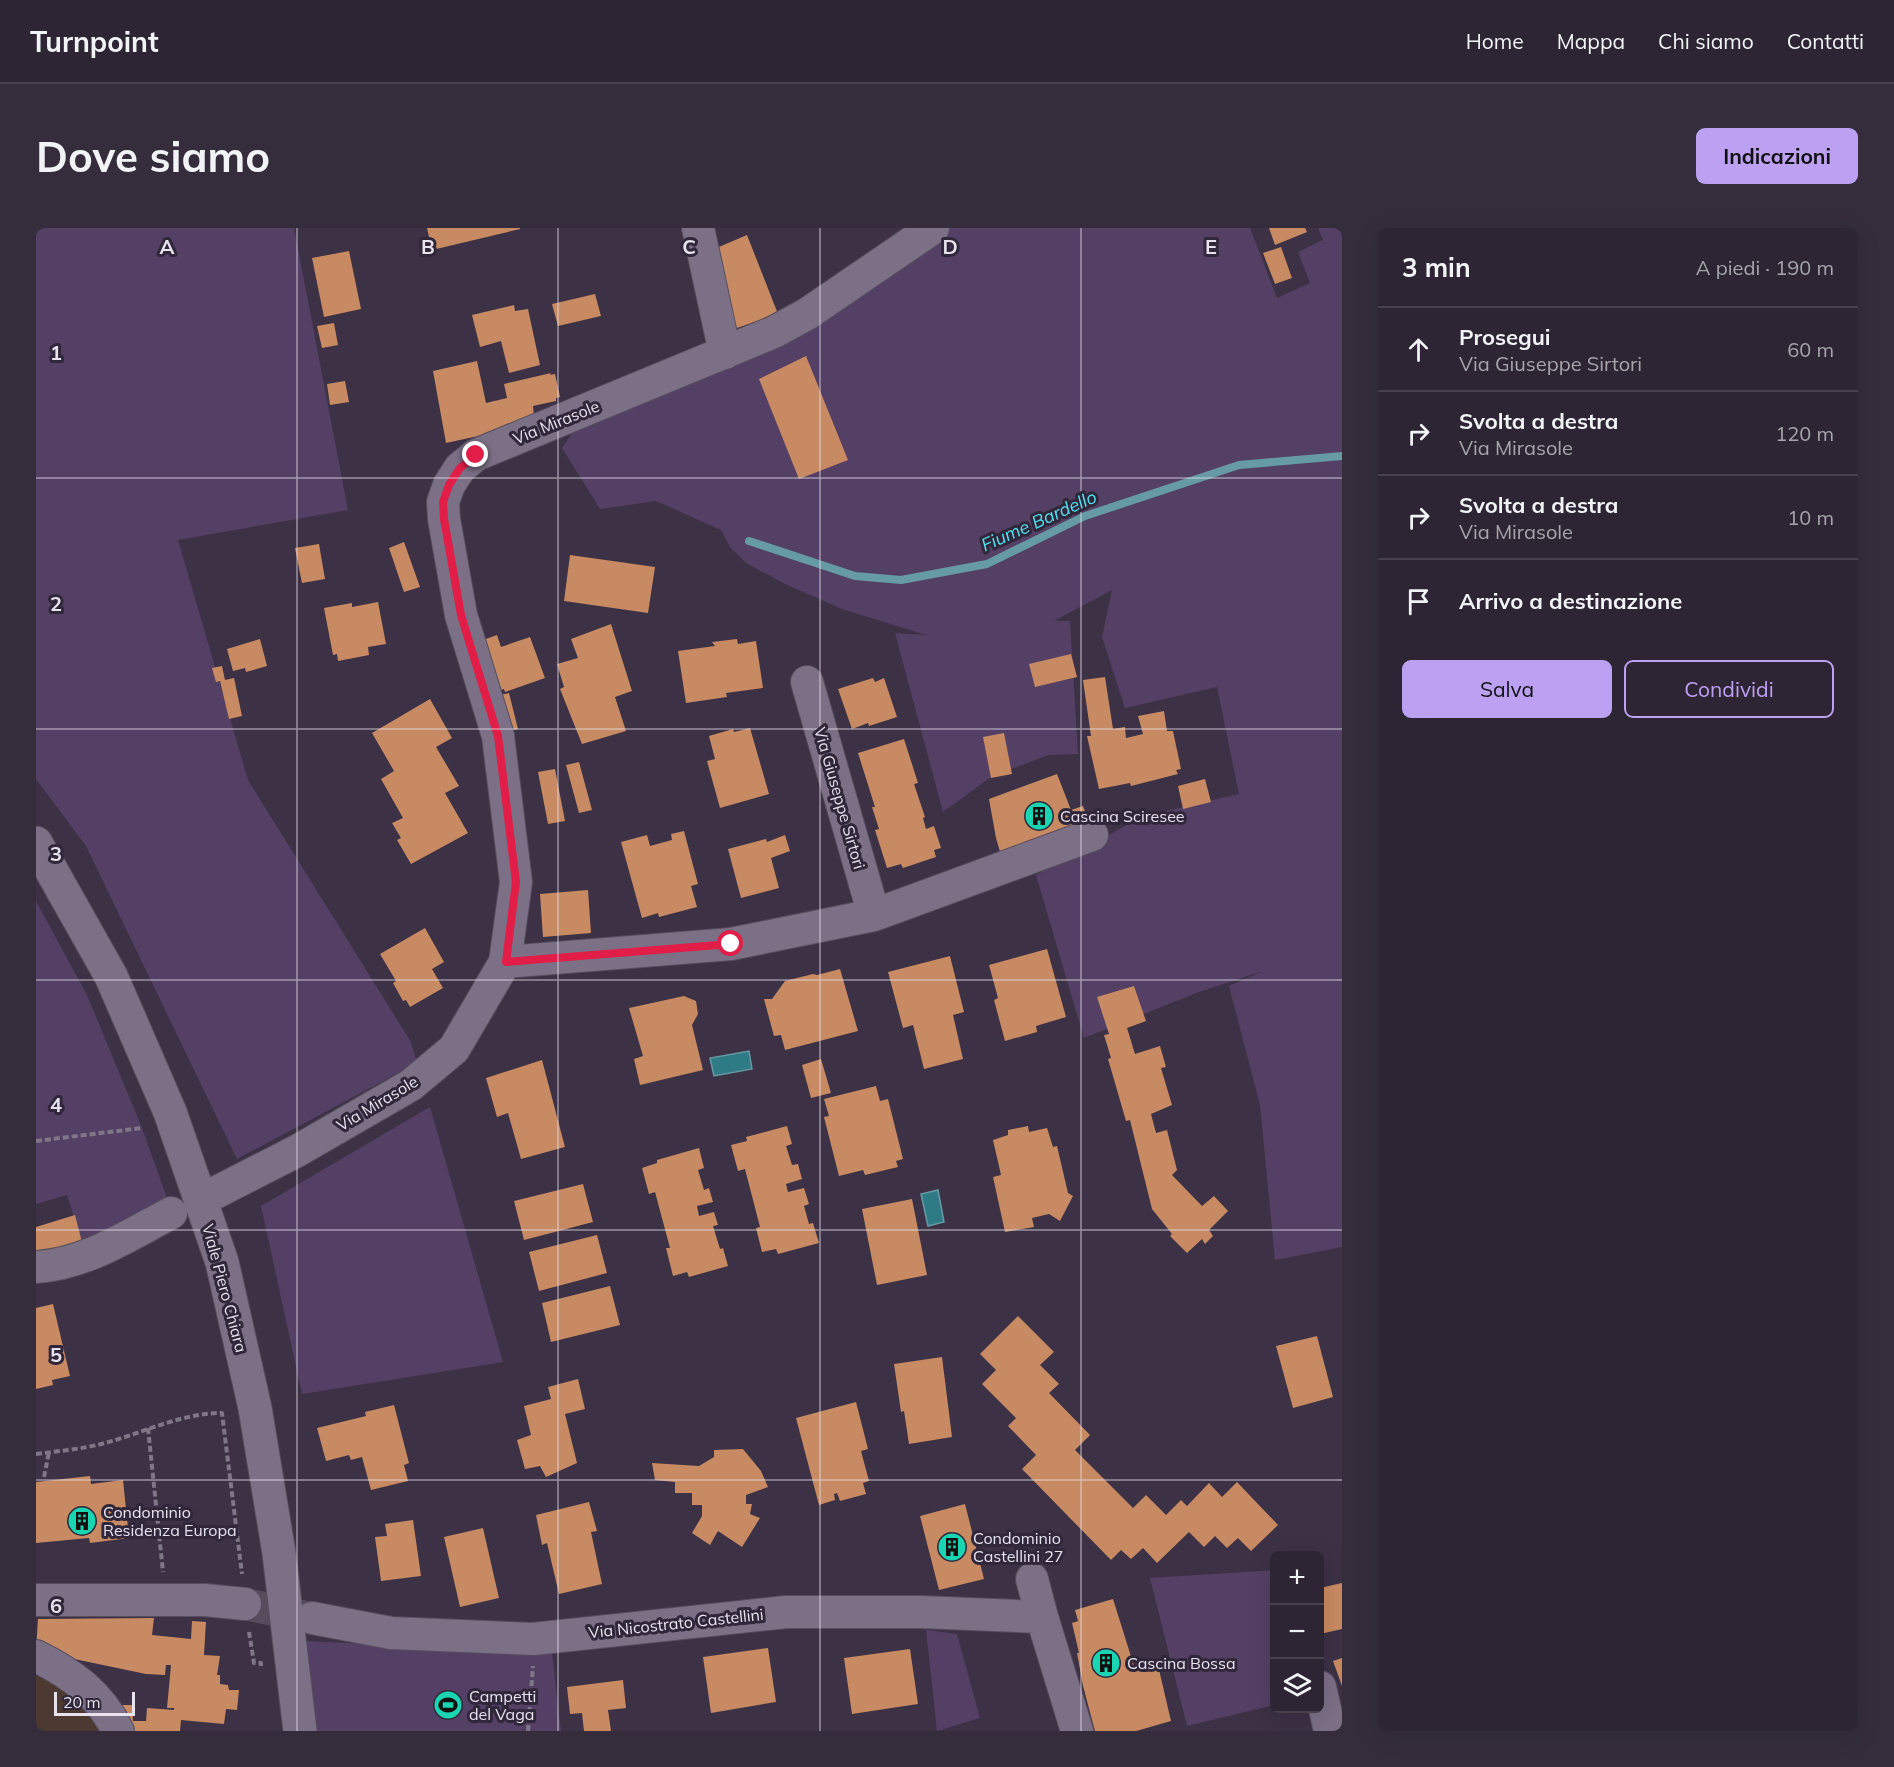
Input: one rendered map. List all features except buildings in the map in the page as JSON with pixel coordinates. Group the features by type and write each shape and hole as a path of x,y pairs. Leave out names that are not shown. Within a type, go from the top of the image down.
{"street":[{"path":"698,228 725,353"},
{"name":"Via Mirasole","path":"209,1196 297,1150 411,1085 454,1049 506,962 516,882 498,736 461,615 444,519 443,502 449,485 460,468 476,455 774,332 807,314 933,228"},
{"name":"Via Giuseppe Sirtori","path":"807,682 874,915"},
{"path":"506,962 731,944 874,915 1092,835"},
{"name":"Viale Piero Chiara","path":"36,843 111,976 171,1112 222,1262 255,1408 279,1553 300,1731"},
{"path":"36,1267 58,1266 105,1248 171,1214"},
{"path":"1032,1579 1077,1731"},
{"path":"36,1600 205,1600 245,1604"},
{"name":"Via Nicostrato Castellini","path":"312,1618 391,1633 533,1639 786,1612 921,1612 1042,1617"},
{"path":"36,1656 86,1687 108,1712 118,1731"},
{"path":"1324,1705 1330,1731"}],"path":[{"path":"36,1141 142,1128"},
{"path":"36,1454 104,1443 178,1420 222,1413 240,1547"},
{"path":"148,1428 164,1574 152,1574"},
{"path":"44,1478 49,1452"},
{"path":"245,1604 254,1662 261,1663"},
{"path":"528,1731 533,1681 533,1639"}],"shaded area":[{"path":"36,228 294,228 348,510 178,540 248,780 411,1042 417,1063 237,1159 86,846 36,779"},
{"path":"948,228 1250,228 1277,298 1310,283 1298,252 1323,240 1318,228 1342,228 1342,1247 1275,1260 1260,1105 1229,986 1263,971 1196,993 1084,1038 1036,875 1141,817 1239,794 1217,687 1125,708 1102,637 1112,590 1054,621 1070,621 1078,754 1048,755 991,777 943,812 895,633 926,635 842,609 785,584 746,563 730,547 721,530 656,501 600,509 562,448 576,427"},
{"path":"36,901 87,995 142,1128 167,1198 143,1215 82,1242 67,1195 36,1204"},
{"path":"749,1051 752,1069 714,1076 710,1058"},
{"path":"430,1107 503,1362 302,1394 261,1206"},
{"path":"938,1190 944,1222 928,1226 921,1194"},
{"path":"1270,1570 1270,1706 1187,1726 1150,1578"},
{"path":"926,1630 957,1634 980,1718 937,1731"},
{"path":"306,1641 552,1653 561,1731 317,1731"},
{"path":"36,1661 112,1731 36,1731"}],"waterway":[{"name":"Fiume Bardello","path":"749,541 855,576 901,580 987,564 1085,516 1239,465 1342,456"}],"tunnel":[{"path":"245,1604 311,1618"}],"place":[{"name":"Cascina Sciresee","path":"1039,816"},
{"name":"Condominio Residenza Europa","path":"82,1521"},
{"name":"Condominio Castellini 27","path":"952,1547"},
{"name":"Cascina Bossa","path":"1106,1663"},
{"name":"Campetti del Vaga","path":"448,1705"}],"route":[{"path":"476,455 460,468 449,485 443,502 444,519 461,615 498,736 516,882 506,962 731,944"}]}
